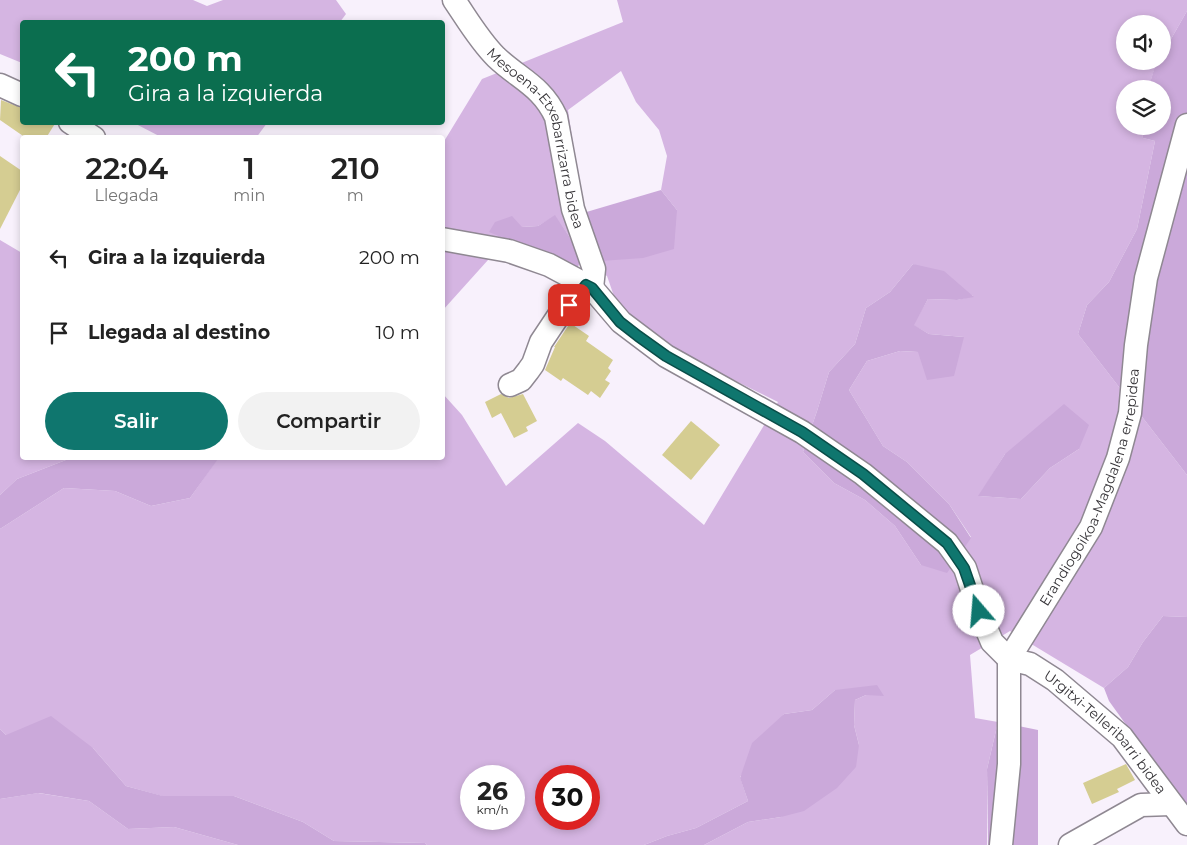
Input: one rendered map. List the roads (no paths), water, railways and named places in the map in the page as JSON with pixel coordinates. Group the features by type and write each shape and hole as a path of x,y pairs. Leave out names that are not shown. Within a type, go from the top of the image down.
{"street":[{"name":"Mesoena-Etxebarrizarra bidea","path":"454,0 473,29 494,55 510,70 540,92 550,104 556,117 573,209 594,269 589,287"},
{"path":"0,85 20,94"},
{"name":"Erandiogoikoa-Magdalena errepidea","path":"1010,659 1091,527 1118,458 1130,413 1136,345 1146,278 1187,124"},
{"path":"74,125 90,135"},
{"path":"445,240 509,251 549,265 589,287 620,322 638,336 666,356 802,432 863,474 947,543 964,568 992,642 1010,659 1009,764 1001,845"},
{"path":"510,385 520,380 528,372 541,342 561,312 589,287"},
{"name":"Urgitxi-Telleribarri bidea","path":"1010,659 1030,664 1055,680 1122,737 1187,824"},
{"path":"1070,845 1141,805 1171,804"}]}
